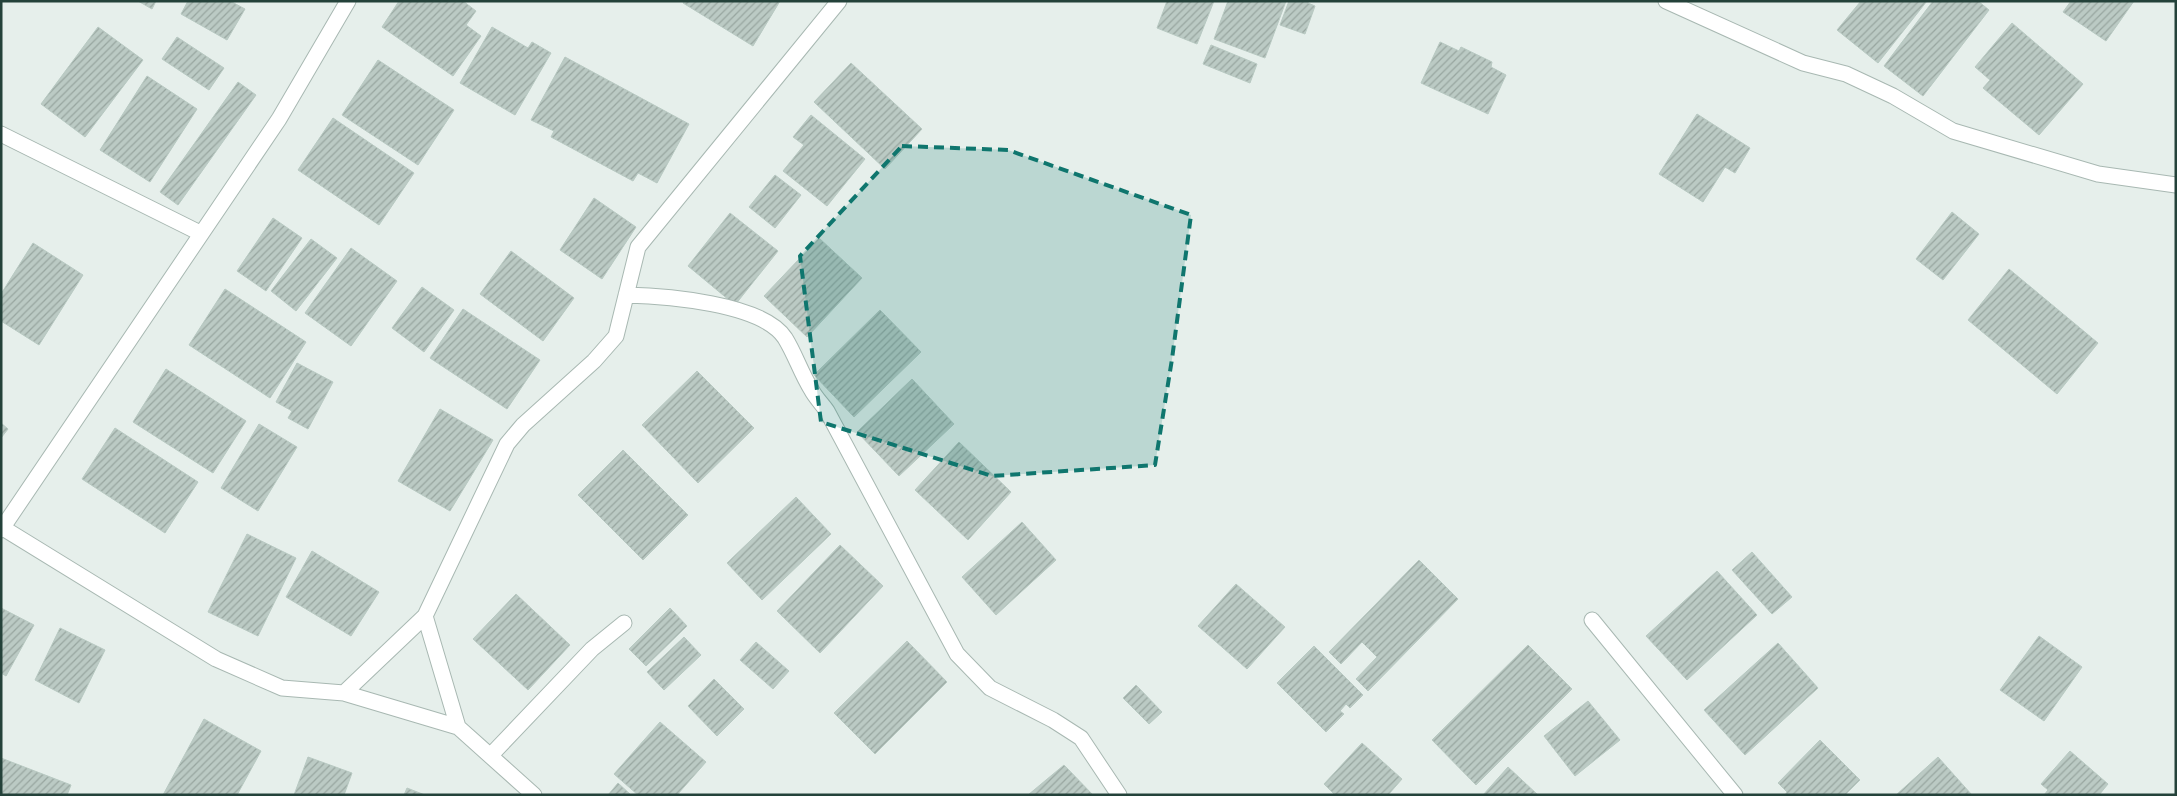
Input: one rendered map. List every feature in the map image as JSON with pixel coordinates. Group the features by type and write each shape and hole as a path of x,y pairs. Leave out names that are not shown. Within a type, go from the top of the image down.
{"street":[{"path":"348,1 279,119 200,233 2,529 216,659 282,688 344,693 458,727 534,795"},
{"path":"344,693 425,616 507,444 523,425 594,361 616,336 638,247 839,1"},
{"path":"1666,1 1803,63 1846,74 1893,96 1953,131 2098,174 2176,185"},
{"path":"1,134 200,233"},
{"path":"626,295 669,296 714,304 757,316 784,336 811,390 827,410 957,654 990,688 1053,720 1081,738 1119,795"},
{"path":"425,616 458,727"},
{"path":"1592,620 1735,795"},
{"path":"491,756 592,649 624,623"}],"highlighted area":[{"path":"902,146 1008,150 1191,215 1172,359 1155,465 992,476 821,422 800,256"}],"building":[{"path":"138,1 156,1 152,9"},
{"path":"188,1 230,1 245,9 227,40 181,14"},
{"path":"399,1 463,1 476,11 466,25 481,36 453,76 382,27"},
{"path":"684,1 780,1 753,46 683,3"},
{"path":"1167,1 1214,1 1197,44 1157,28"},
{"path":"1228,1 1286,1 1265,58 1214,39"},
{"path":"1289,1 1308,1 1308,3 1315,6 1305,34 1280,25"},
{"path":"1861,1 1927,1 1878,63 1837,30"},
{"path":"1933,1 1978,1 1989,10 1923,96 1884,66"},
{"path":"2071,1 2134,1 2106,41 2063,12"},
{"path":"2012,23 2083,84 2039,135 1983,88 1990,80 1975,67"},
{"path":"98,27 143,60 85,137 41,104"},
{"path":"492,27 528,48 532,42 551,53 515,115 460,83"},
{"path":"177,37 224,68 209,90 162,59"},
{"path":"1440,42 1459,51 1461,47 1492,62 1491,67 1506,75 1488,114 1421,83"},
{"path":"1211,45 1257,64 1250,83 1203,64"},
{"path":"565,57 689,124 657,183 638,173 633,181 551,137 554,131 531,120"},
{"path":"378,60 454,110 418,165 342,115"},
{"path":"851,63 922,129 885,169 814,102"},
{"path":"147,76 197,109 150,182 100,150"},
{"path":"238,82 256,95 178,205 160,192"},
{"path":"1697,114 1750,148 1735,173 1725,167 1703,202 1659,174"},
{"path":"811,115 865,159 827,206 783,171 804,145 793,137"},
{"path":"333,118 414,173 379,225 298,170"},
{"path":"775,175 801,195 775,228 749,207"},
{"path":"594,198 636,227 602,279 560,250"},
{"path":"1952,212 1979,234 1943,280 1916,259"},
{"path":"730,213 778,251 735,305 688,266"},
{"path":"273,218 302,238 266,291 237,271"},
{"path":"819,238 862,278 807,337 764,296"},
{"path":"311,239 337,258 296,311 271,291"},
{"path":"33,243 83,275 39,345 1,321 1,294"},
{"path":"351,248 397,281 351,346 305,313"},
{"path":"511,251 574,298 543,341 480,294"},
{"path":"2009,269 2098,343 2057,394 1968,320"},
{"path":"422,287 454,310 424,352 392,328"},
{"path":"225,289 306,342 270,398 189,345"},
{"path":"463,309 540,360 507,409 430,358"},
{"path":"880,310 921,352 854,417 814,375"},
{"path":"297,363 333,382 308,429 288,418 292,411 276,402"},
{"path":"166,369 246,421 213,473 133,422"},
{"path":"697,371 754,428 698,483 642,425"},
{"path":"912,379 954,424 899,476 857,432"},
{"path":"440,409 493,440 450,511 398,481"},
{"path":"1,423 8,429 1,438"},
{"path":"259,424 297,447 258,511 221,488"},
{"path":"115,428 198,482 165,533 82,479"},
{"path":"959,442 1011,492 968,540 915,490"},
{"path":"623,450 688,515 643,560 578,495"},
{"path":"796,497 831,534 762,600 727,563"},
{"path":"1022,522 1056,560 996,615 962,577"},
{"path":"247,534 296,558 258,636 208,612"},
{"path":"840,545 883,586 820,653 777,611"},
{"path":"312,551 379,592 351,636 286,597"},
{"path":"1752,552 1792,597 1772,614 1732,570"},
{"path":"1419,560 1458,599 1368,691 1356,679 1377,657 1362,642 1341,664 1329,652"},
{"path":"1717,571 1757,615 1687,680 1646,636"},
{"path":"1236,584 1285,627 1247,669 1198,626"},
{"path":"516,594 570,645 528,690 473,639"},
{"path":"1,608 34,625 6,676 1,673"},
{"path":"670,608 687,626 646,666 629,649"},
{"path":"60,628 105,650 79,703 35,680"},
{"path":"2039,636 2082,667 2044,721 2000,690"},
{"path":"684,637 701,655 664,690 647,672"},
{"path":"907,641 947,682 875,754 834,713"},
{"path":"756,642 789,671 773,689 740,660"},
{"path":"1778,643 1818,688 1745,755 1704,710"},
{"path":"1528,645 1572,689 1476,785 1432,740"},
{"path":"1314,646 1363,695 1350,708 1346,704 1340,711 1344,714 1326,732 1277,683"},
{"path":"714,679 744,709 717,736 688,706"},
{"path":"1136,685 1162,712 1149,724 1123,698"},
{"path":"1588,701 1620,740 1575,776 1544,736"},
{"path":"204,719 261,751 237,795 163,795"},
{"path":"660,722 706,762 677,795 638,795 614,774"},
{"path":"1820,740 1860,780 1845,795 1785,795 1787,792 1778,783"},
{"path":"1362,743 1402,779 1388,795 1335,795 1324,784"},
{"path":"2070,751 2108,784 2099,795 2044,795 2048,790 2041,784"},
{"path":"308,757 352,773 344,795 294,795"},
{"path":"1938,757 1972,795 1896,795"},
{"path":"1,758 71,785 67,795 1,795"},
{"path":"1064,765 1093,795 1028,795"},
{"path":"1508,767 1538,795 1483,795"},
{"path":"618,783 631,795 608,795"},
{"path":"407,788 425,795 404,795"}]}
